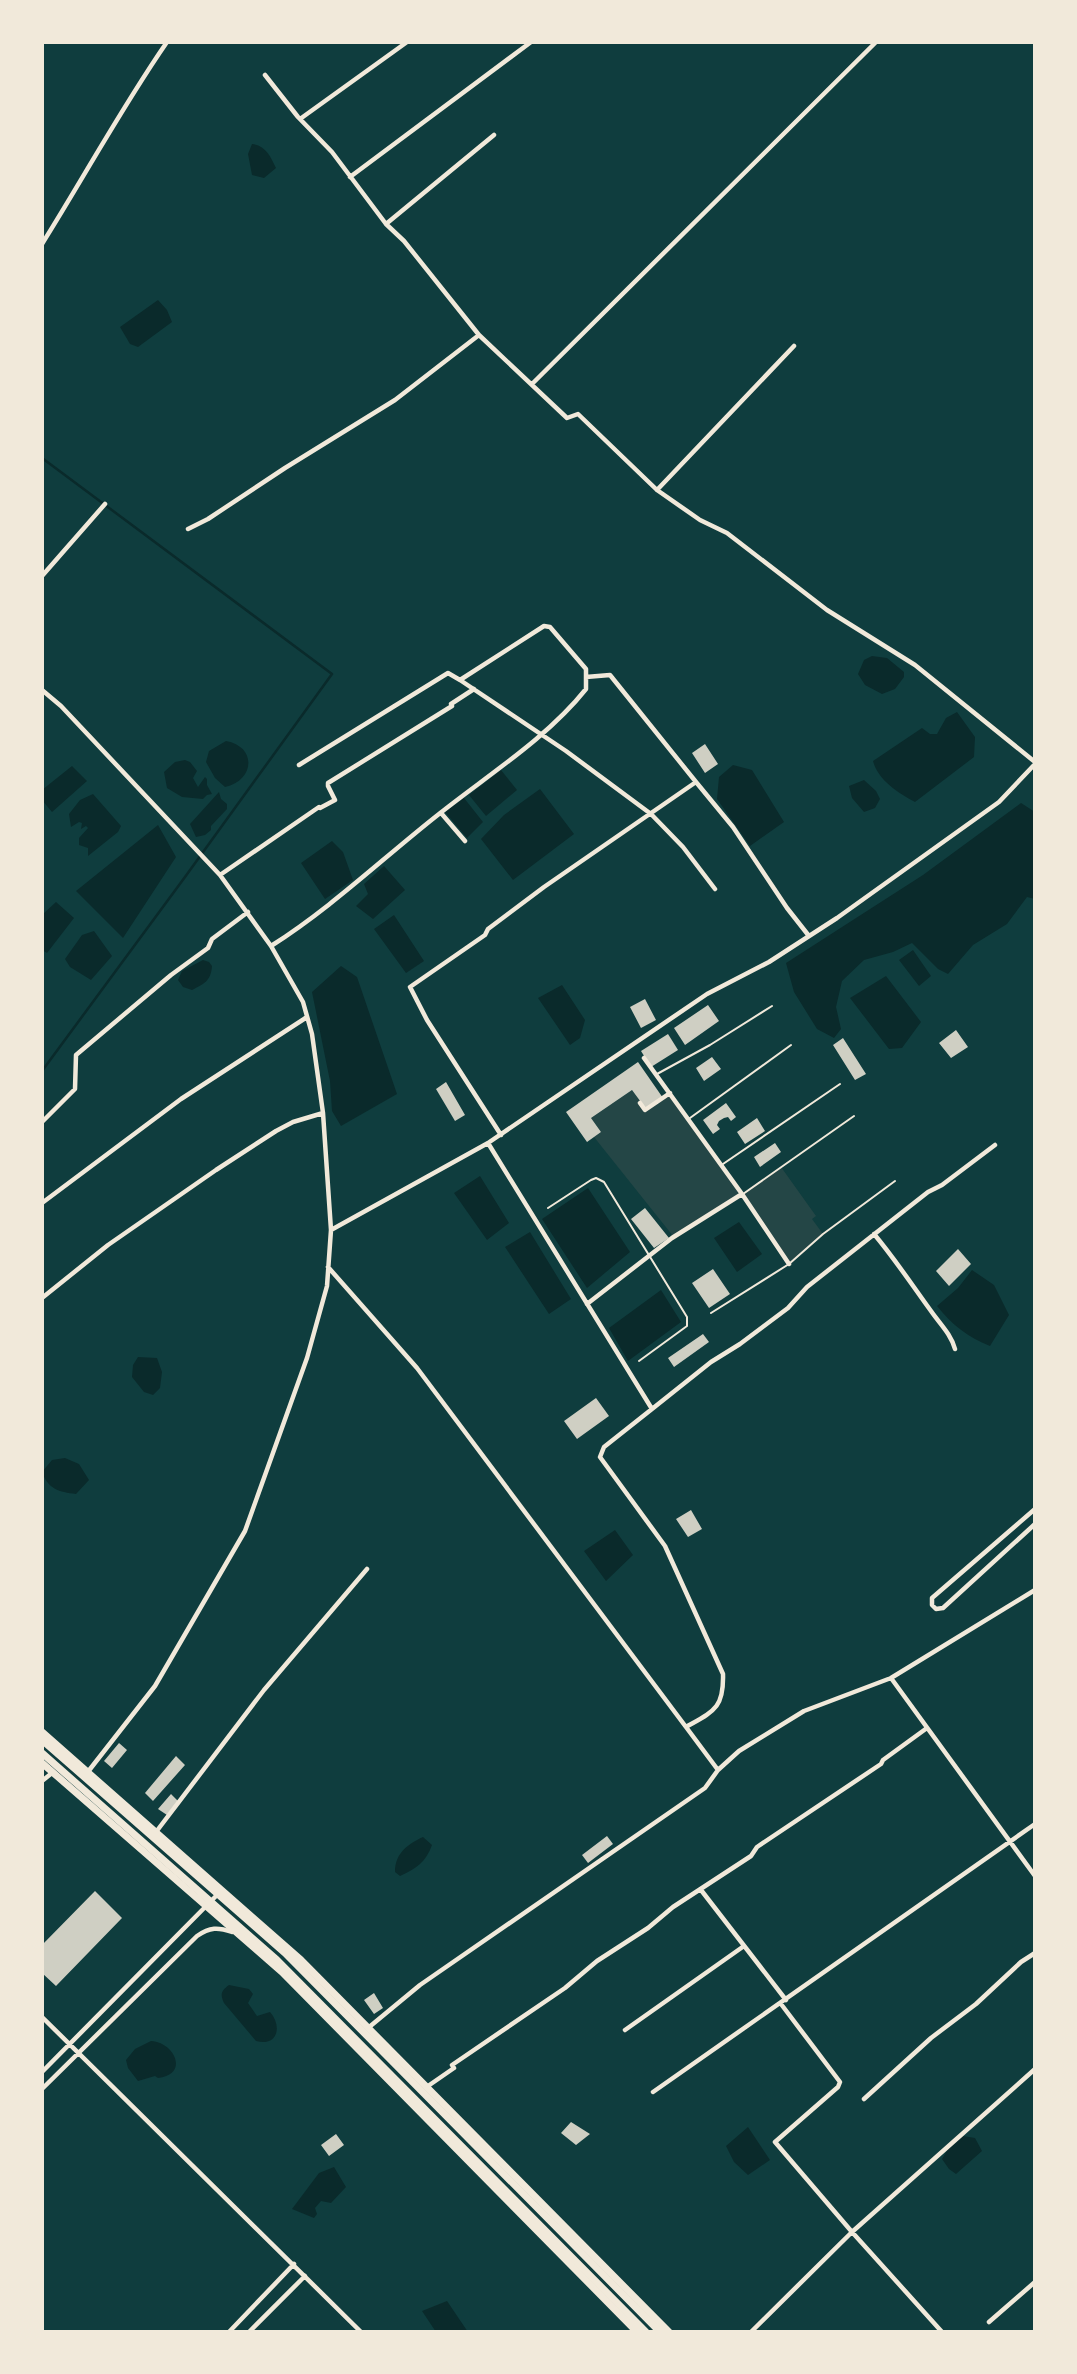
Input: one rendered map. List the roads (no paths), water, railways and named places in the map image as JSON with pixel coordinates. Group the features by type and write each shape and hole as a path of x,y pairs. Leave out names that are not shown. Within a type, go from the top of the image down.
{"main road":[{"path":"42,1732 301,1960 669,2332"},
{"path":"42,1740 285,1953 660,2332"},
{"path":"42,1753 277,1960 646,2332"},
{"path":"42,1763 282,1972 637,2332"}],"street":[{"path":"42,244 135,89 167,42"},
{"path":"300,120 407,42"},
{"path":"350,177 531,42"},
{"path":"532,384 876,42"},
{"path":"265,75 300,120 322,140 386,224 404,241 479,335 567,418 578,414 657,491 700,520 727,533 827,610 915,665 1035,763 999,802 809,936 769,962 707,994 488,1143 331,1230"},
{"path":"386,224 494,135"},
{"path":"188,529 395,400 479,335"},
{"path":"657,491 794,346"},
{"path":"42,576 105,504"},
{"path":"271,946 310,922 441,813 521,752 586,689 586,668 550,628 544,626 460,680"},
{"path":"299,765 449,673 651,814 683,847 715,889"},
{"path":"586,677 610,676 733,827 809,936"},
{"path":"220,875 319,807 335,800 328,783 442,713 474,689"},
{"path":"42,690 61,706 220,875 271,946 303,1002 312,1034 323,1113 331,1230 327,1286 307,1359 245,1531 155,1686 87,1773"},
{"path":"501,1135 427,1020 410,987 485,935 488,929 544,887 696,782"},
{"path":"441,813 465,841"},
{"path":"42,1122 75,1089 76,1055 171,975 208,948 212,939 248,912"},
{"path":"42,1203 181,1098 307,1017"},
{"path":"644,1058 690,1119 789,1264"},
{"path":"640,1103 645,1110 670,1093"},
{"path":"42,1298 108,1245 226,1164 293,1122 323,1113"},
{"path":"488,1143 652,1409"},
{"path":"686,1727 719,1704 724,1695 723,1674 665,1546 600,1457 604,1447 692,1376 788,1308 807,1287 928,1192 942,1185 995,1145"},
{"path":"587,1304 672,1238 742,1194"},
{"path":"874,1234 901,1266 952,1339 955,1349"},
{"path":"328,1267 433,1388 718,1770"},
{"path":"1035,1509 932,1598 932,1605 936,1609 943,1608 1035,1524"},
{"path":"156,1832 264,1690 367,1569"},
{"path":"368,2028 419,1985 705,1788 718,1770 739,1751 804,1711 891,1678 1035,1590"},
{"path":"891,1678 1035,1876"},
{"path":"428,2086 454,2068 452,2065 547,2001 597,1961 751,1856 757,1847 881,1764 927,1728"},
{"path":"42,1781 52,1773"},
{"path":"653,2092 1035,1824"},
{"path":"42,2073 222,1890"},
{"path":"701,1890 786,2000"},
{"path":"42,2089 197,1936 208,1928 221,1928 240,1935"},
{"path":"625,2030 744,1946"},
{"path":"864,2099 931,2038 976,2004 1021,1962 1035,1953"},
{"path":"781,2004 840,2082 838,2087 775,2143 942,2332"},
{"path":"42,2017 361,2332"},
{"path":"751,2332 852,2232 1035,2068"},
{"path":"229,2332 294,2264"},
{"path":"249,2332 305,2276"},
{"path":"989,2322 1035,2283"}],"lane":[{"path":"656,1074 710,1045 772,1006"},
{"path":"690,1119 791,1045"},
{"path":"722,1165 840,1084"},
{"path":"742,1194 854,1116"},
{"path":"548,1208 596,1178 604,1182 689,1322 639,1361"},
{"path":"711,1313 789,1264 823,1234 895,1181"}],"waterway":[{"path":"42,458 332,674 42,1071"}]}
